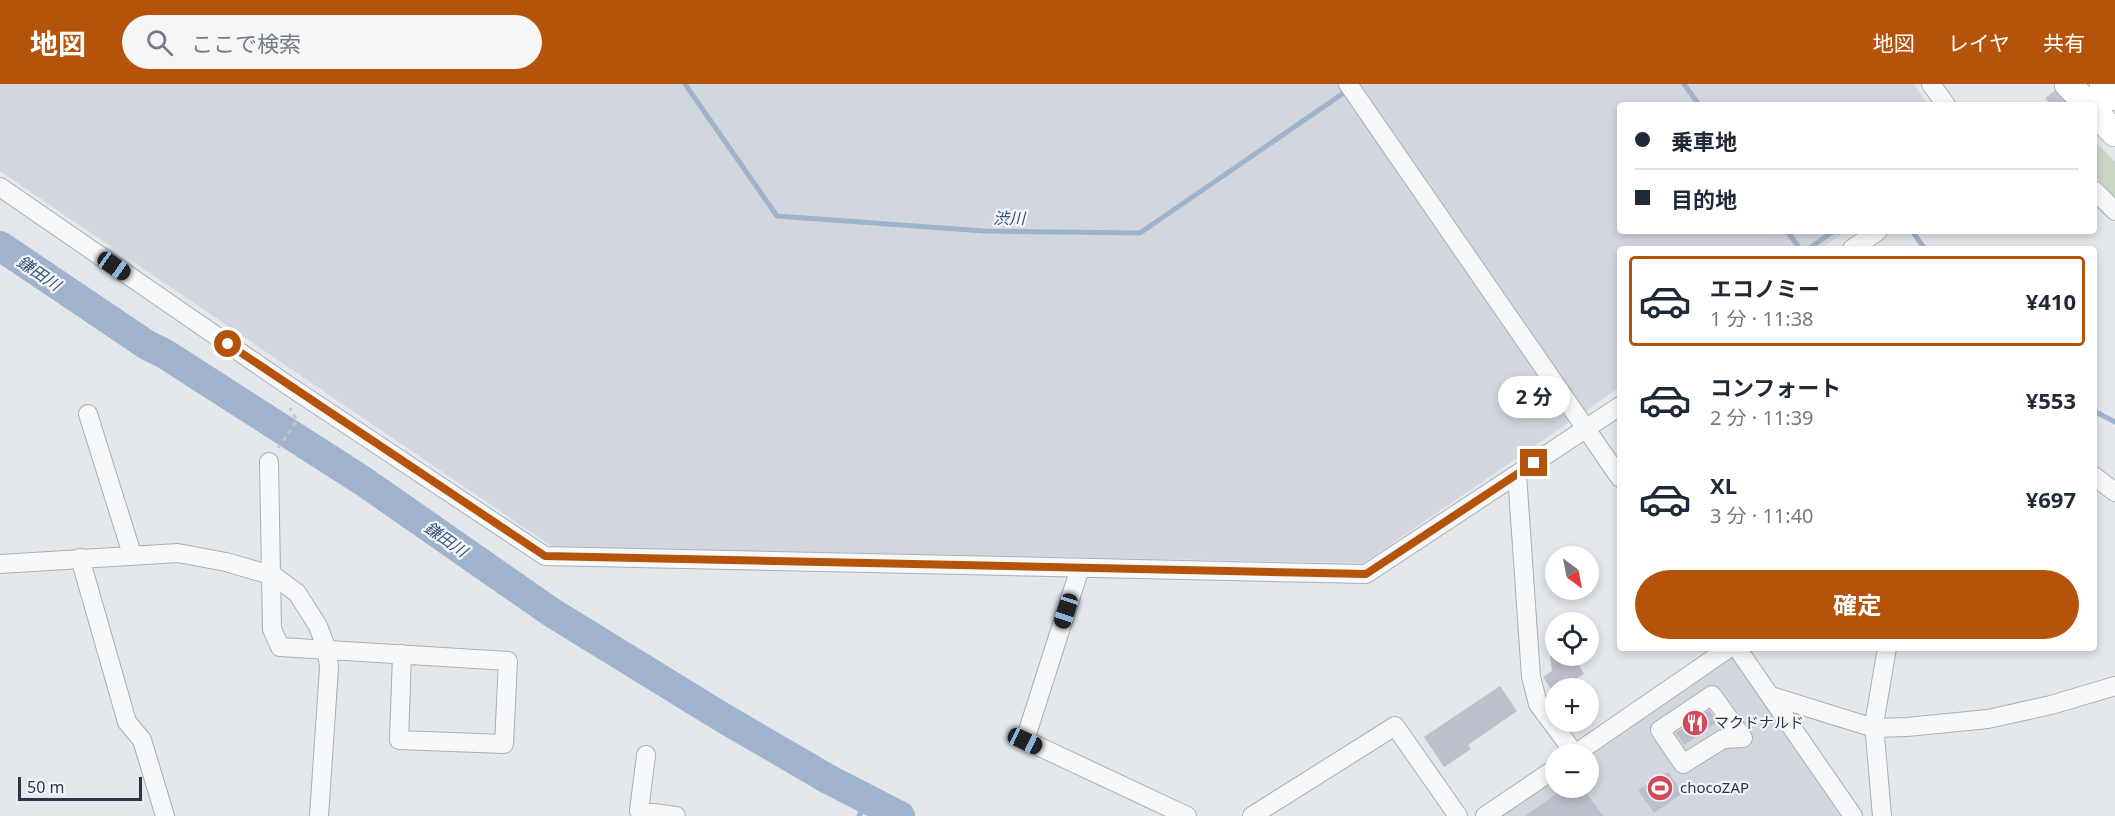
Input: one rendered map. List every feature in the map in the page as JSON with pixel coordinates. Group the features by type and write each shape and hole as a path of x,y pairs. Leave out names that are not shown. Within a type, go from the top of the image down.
{"highway":[{"path":"2068,84 2085,102"},
{"path":"2103,84 2115,97"},
{"path":"2097,115 2115,133"}],"street":[{"path":"1348,84 1617,474"},
{"path":"1931,84 1944,102"},
{"path":"0,187 286,384 545,556 1366,574 1617,408"},
{"path":"2097,193 2115,211"},
{"path":"1856,246 1874,234"},
{"path":"88,414 132,554"},
{"path":"269,462 272,630 280,647 402,654 508,661 504,744 399,740 402,654"},
{"path":"1517,474 1531,678 1538,704 1568,744"},
{"path":"2097,478 2115,492"},
{"path":"0,564 132,554 178,554 226,562 270,575 297,593 318,626 327,650 329,668 319,816"},
{"path":"80,558 127,722 142,740 165,816"},
{"path":"1080,568 1025,741 1187,816"},
{"path":"1590,744 1725,651"},
{"path":"1739,651 1853,816"},
{"path":"1882,816 1874,728 1887,651"},
{"path":"1771,696 1874,728 1988,719 2051,705 2115,686"},
{"path":"1252,816 1395,726 1458,816"},
{"path":"646,755 639,811 676,816"},
{"path":"1485,816 1545,775"}],"path":[{"path":"269,462 297,421"}],"shaded area":[{"path":"0,84 1914,84 1926,102 1617,102 1617,234 1842,234 1824,246 1617,246 1617,389 1364,563 553,547 0,171"},
{"path":"1725,651 1731,651 1853,816 1485,816 1545,775 1545,798 1599,798 1599,746"}],"green space":[{"path":"2097,143 2115,162 2115,197 2097,178"}],"building":[{"path":"1551,666 1579,666 1584,674 1578,678 1545,678 1545,680 1543,677 1552,671"},
{"path":"1500,686 1517,711 1468,745 1471,749 1444,767 1424,737"},
{"path":"1709,710 1718,722 1684,745 1676,733"},
{"path":"1668,772 1683,793 1654,813 1638,790"},
{"path":"1551,798 1590,798 1603,816 1525,816"}],"waterway":[{"name":"渋川","path":"685,84 777,216 984,231 1140,233 1348,90"},
{"name":"渋川","path":"1684,84 1697,102"},
{"name":"渋川","path":"1789,234 1798,246"},
{"path":"1812,246 1830,234"},
{"path":"1914,234 1923,246"},
{"name":"鎌田川","path":"0,246 147,345 165,354 363,481 551,612 720,716 828,779 900,816"},
{"path":"2097,413 2115,422"},
{"path":"859,816 867,800"}],"tunnel":[{"path":"2055,102 2077,84"}],"place":[{"name":"マクドナルド","path":"1695,723"},
{"name":"chocoZAP","path":"1660,788"}],"route":[{"path":"228,344 545,556 1366,574 1534,463"}]}
